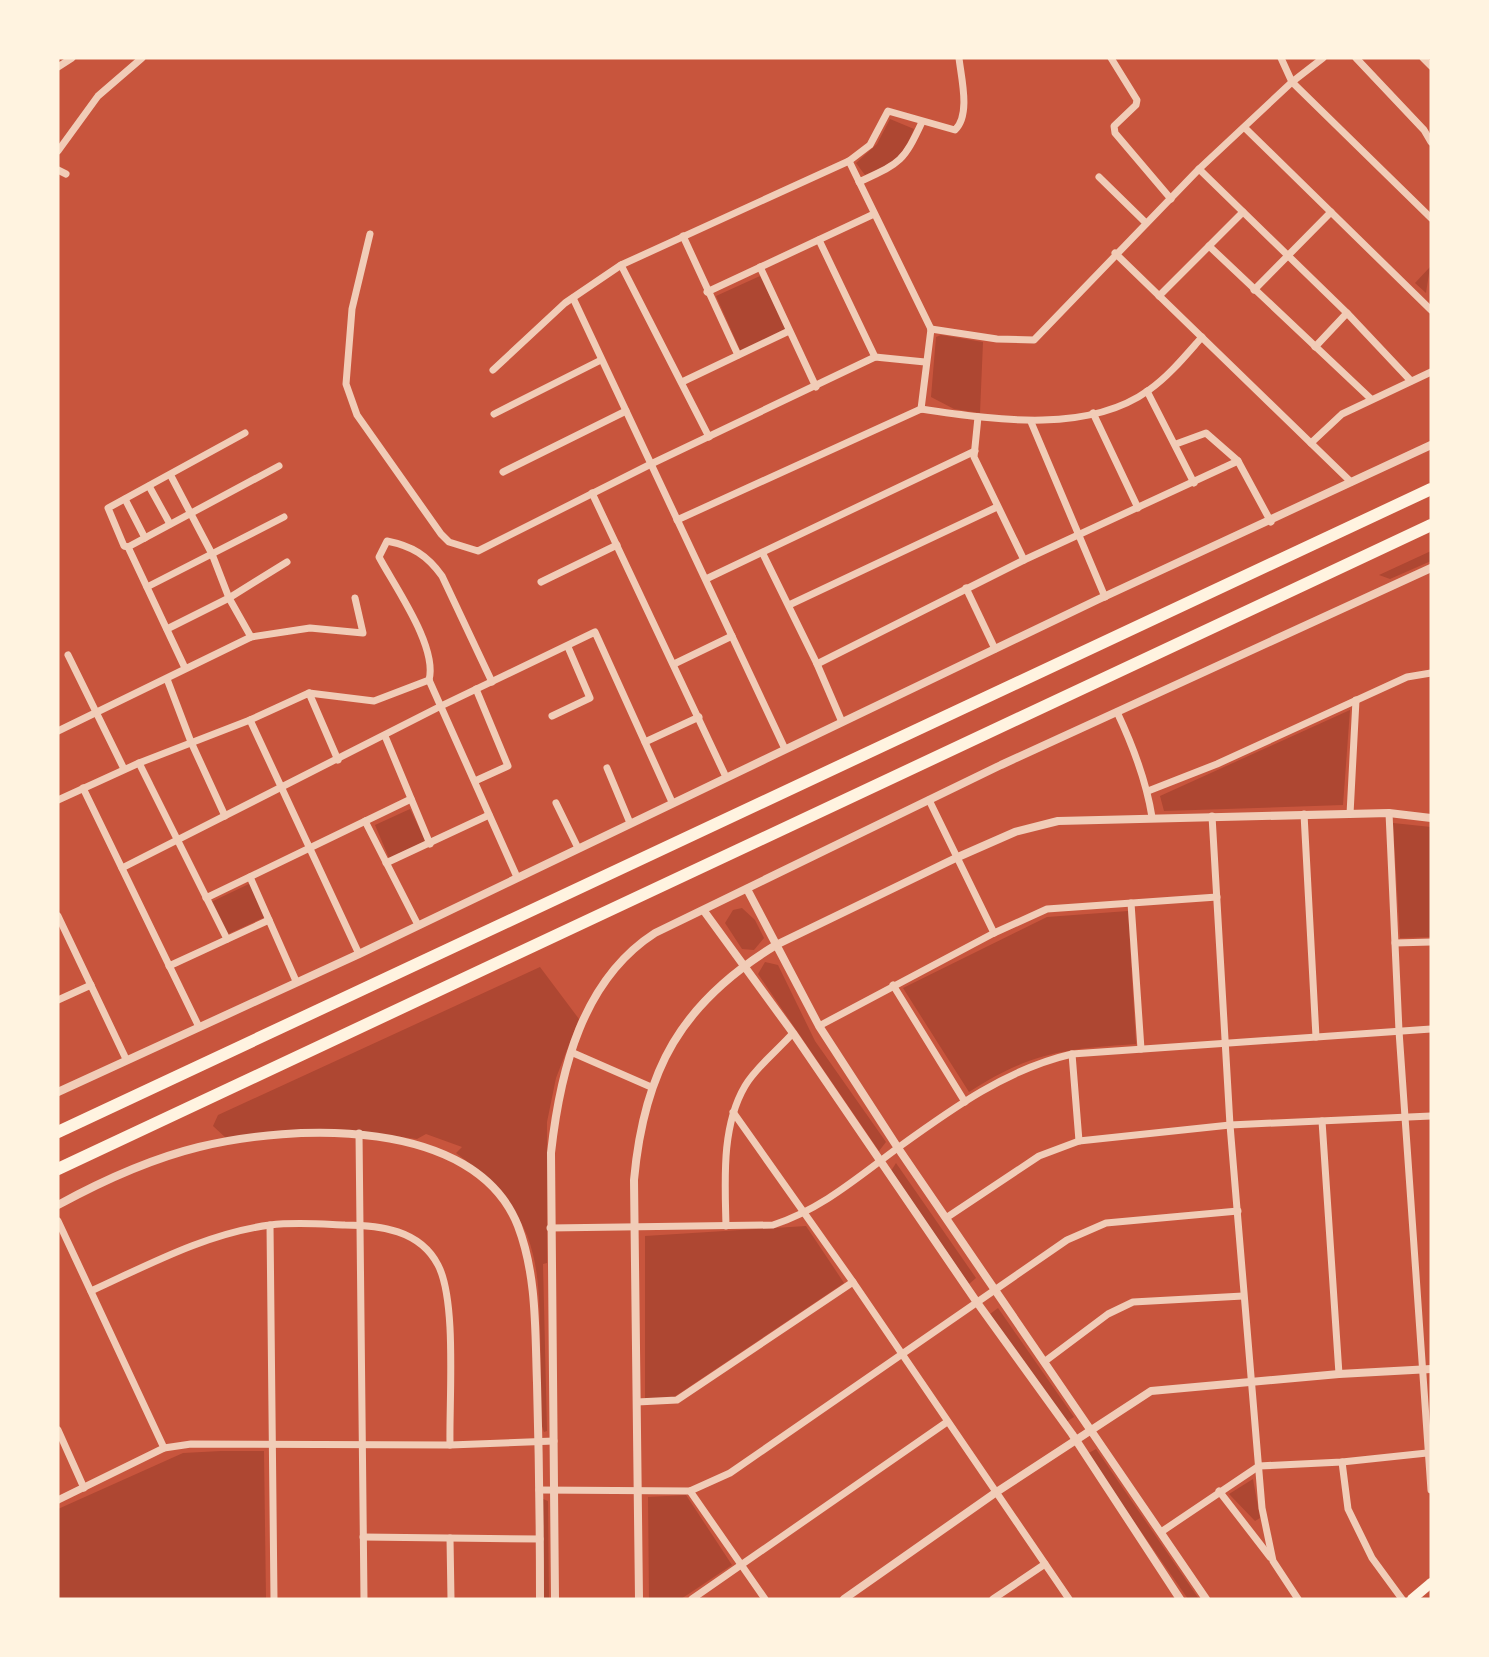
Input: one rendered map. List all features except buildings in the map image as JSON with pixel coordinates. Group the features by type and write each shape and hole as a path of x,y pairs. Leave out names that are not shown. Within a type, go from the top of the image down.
{"highway":[{"path":"58,1132 1431,489"},
{"path":"58,1169 1431,524"}],"main road":[{"path":"1412,1599 1431,1583"}],"street":[{"path":"58,67 72,58"},
{"path":"58,151 98,96 142,58"},
{"path":"493,370 573,298 621,265 849,161 870,145 888,111 950,131 959,128 963,101 959,58"},
{"path":"1111,58 1137,100 1136,105 1114,126 1115,133 1171,199"},
{"path":"1281,58 1292,82 1431,218"},
{"path":"930,329 997,339 1034,340 1115,253 1199,169 1245,128 1313,60 1323,58"},
{"path":"1356,58 1424,130 1431,142"},
{"path":"1423,58 1431,66"},
{"path":"859,182 897,164 906,156 922,122"},
{"path":"1245,128 1430,309"},
{"path":"849,161 930,329 921,409"},
{"path":"1199,169 1347,313 1411,381"},
{"path":"58,170 66,174"},
{"path":"1098,177 1146,223"},
{"path":"1159,296 1243,212"},
{"path":"1254,290 1331,212"},
{"path":"707,292 874,214"},
{"path":"370,234 352,309 346,384 357,415 441,534 449,542 478,551 651,464 875,357 925,362"},
{"path":"683,236 738,355"},
{"path":"819,240 875,357"},
{"path":"1209,246 1370,398"},
{"path":"1115,253 1351,482"},
{"path":"621,265 709,437"},
{"path":"760,267 816,387"},
{"path":"573,298 785,749"},
{"path":"1430,309 1431,298"},
{"path":"1315,347 1347,313"},
{"path":"682,382 789,331"},
{"path":"677,520 921,409 1031,422 1117,407 1147,391 1202,337"},
{"path":"494,414 601,360"},
{"path":"1311,443 1342,414 1370,398 1431,372"},
{"path":"1147,391 1194,483"},
{"path":"503,472 626,411"},
{"path":"1093,412 1138,508"},
{"path":"978,417 974,457 1024,560"},
{"path":"1031,422 1105,597"},
{"path":"1175,444 1201,432 1206,433 1238,461 1270,522"},
{"path":"185,668 128,547 124,546 118,537 108,508 171,476 245,433"},
{"path":"58,1092 359,954 672,802 1431,445"},
{"path":"706,579 975,451"},
{"path":"817,664 1024,560 1238,461"},
{"path":"128,547 279,466"},
{"path":"171,476 212,554 229,598 251,637"},
{"path":"149,486 170,524"},
{"path":"592,494 726,778"},
{"path":"125,499 145,538"},
{"path":"789,605 997,508"},
{"path":"147,587 284,517"},
{"path":"492,682 442,576 432,561 420,551 387,541 379,557 429,655 433,668 429,680 517,877"},
{"path":"541,582 617,545"},
{"path":"763,554 842,722"},
{"path":"167,629 229,598 287,562"},
{"path":"555,1599 550,1228 551,1153 555,1111 570,1052 584,1018 598,993 636,945 929,800 1431,568"},
{"path":"967,588 995,649"},
{"path":"58,731 251,637 310,628 363,633 355,598"},
{"path":"122,868 441,706 595,632 672,802"},
{"path":"674,664 732,636"},
{"path":"552,716 590,698 568,647"},
{"path":"68,655 124,769"},
{"path":"1148,791 1217,764 1407,677 1431,673"},
{"path":"167,680 191,742 225,816"},
{"path":"58,800 139,762 250,720 309,693 374,701 429,680"},
{"path":"475,781 508,766 476,689"},
{"path":"309,693 338,760"},
{"path":"1350,814 1356,700"},
{"path":"1117,712 1148,791 1152,817"},
{"path":"645,742 698,717"},
{"path":"250,720 359,954"},
{"path":"385,736 430,844"},
{"path":"139,762 227,939"},
{"path":"607,768 630,823"},
{"path":"83,788 199,1027"},
{"path":"206,898 411,799"},
{"path":"929,800 995,933"},
{"path":"556,803 578,848"},
{"path":"639,1599 634,1180 638,1133 651,1087 681,1030 705,999 743,965 776,945 1014,832 1058,821 1152,817 1390,813 1431,818 1431,808"},
{"path":"1390,813 1399,1031 1427,1369 1427,1453 1431,1490"},
{"path":"1304,814 1316,1037"},
{"path":"386,863 489,815"},
{"path":"1212,816 1230,1125 1250,1382 1262,1508 1273,1560"},
{"path":"365,821 418,925"},
{"path":"250,877 296,981"},
{"path":"747,889 819,1026 898,1148 1206,1599"},
{"path":"819,1026 893,985 1047,909 1217,898"},
{"path":"1132,903 1141,1049"},
{"path":"704,911 793,1033 879,1163 1076,1440 1180,1599"},
{"path":"58,916 126,1059"},
{"path":"169,966 269,920"},
{"path":"1395,943 1431,942"},
{"path":"58,1000 91,985"},
{"path":"893,985 965,1102"},
{"path":"550,1228 773,1225 805,1214 965,1102 1025,1067 1072,1054 1431,1029"},
{"path":"726,1227 725,1169 733,1112 746,1084 793,1033"},
{"path":"570,1052 651,1087"},
{"path":"1072,1054 1079,1141"},
{"path":"733,1112 853,1282 1069,1599"},
{"path":"946,1218 1039,1156 1079,1141 1230,1125 1431,1116"},
{"path":"1322,1121 1339,1374"},
{"path":"58,1205 95,1185 198,1147 277,1135 359,1133 406,1142 444,1153 480,1176 502,1199 517,1222 527,1251 535,1316 540,1599"},
{"path":"359,1133 364,1599"},
{"path":"539,1490 690,1490 730,1473 1067,1240 1106,1223 1238,1211"},
{"path":"58,1221 164,1448"},
{"path":"271,1225 274,1599"},
{"path":"91,1291 195,1244 271,1225 359,1225 405,1234 418,1241 438,1265 444,1279 448,1319 450,1445"},
{"path":"637,1402 677,1400 853,1282"},
{"path":"1044,1362 1108,1314 1133,1303 1243,1296"},
{"path":"844,1599 995,1493 1151,1391 1427,1369"},
{"path":"692,1599 947,1422"},
{"path":"58,1430 84,1488"},
{"path":"58,1500 164,1448 205,1443 450,1445 554,1441"},
{"path":"1161,1532 1259,1466 1342,1462 1427,1453"},
{"path":"1342,1462 1348,1509 1372,1559 1402,1599"},
{"path":"690,1490 765,1599"},
{"path":"1219,1491 1273,1560 1298,1599"},
{"path":"363,1537 540,1539"},
{"path":"450,1538 451,1599"},
{"path":"993,1599 1045,1564"}],"shaded area":[{"path":"890,119 914,129 896,159 865,175 856,163 877,144"},
{"path":"1430,267 1426,293 1415,283"},
{"path":"760,276 786,329 741,352 716,296"},
{"path":"941,335 983,342 980,413 954,409 931,397 936,337"},
{"path":"1431,551 1431,561 1390,579 1379,575"},
{"path":"1350,710 1343,805 1164,811 1160,796"},
{"path":"410,809 426,842 389,858 375,825"},
{"path":"1393,823 1431,827 1431,937 1400,938"},
{"path":"251,883 265,917 228,934 211,902"},
{"path":"742,908 755,920 764,938 754,950 742,949 725,923 733,910"},
{"path":"1128,911 1136,1044 1049,1055 1011,1068 969,1092 903,988 1047,917"},
{"path":"765,962 778,965 815,1041 886,1142 879,1151 758,974"},
{"path":"540,967 579,1019 556,1078 547,1122 547,1263 543,1264 547,1431 544,1432 540,1410 537,1272 531,1247 522,1224 507,1201 485,1177 456,1153 462,1147 426,1134 417,1139 339,1129 226,1138 213,1126 218,1115"},
{"path":"896,1163 976,1278 969,1284 891,1171"},
{"path":"806,1226 844,1283 671,1399 645,1399 645,1236"},
{"path":"998,1308 1074,1417 1066,1422 990,1314"},
{"path":"1096,1449 1199,1599 1188,1599 1087,1454"},
{"path":"264,1451 266,1599 58,1599 58,1509 183,1453"},
{"path":"1253,1479 1260,1518 1255,1521 1229,1494"},
{"path":"686,1495 732,1565 681,1599 649,1599 648,1497"},
{"path":"543,1499 548,1501 549,1599 543,1599"}]}
